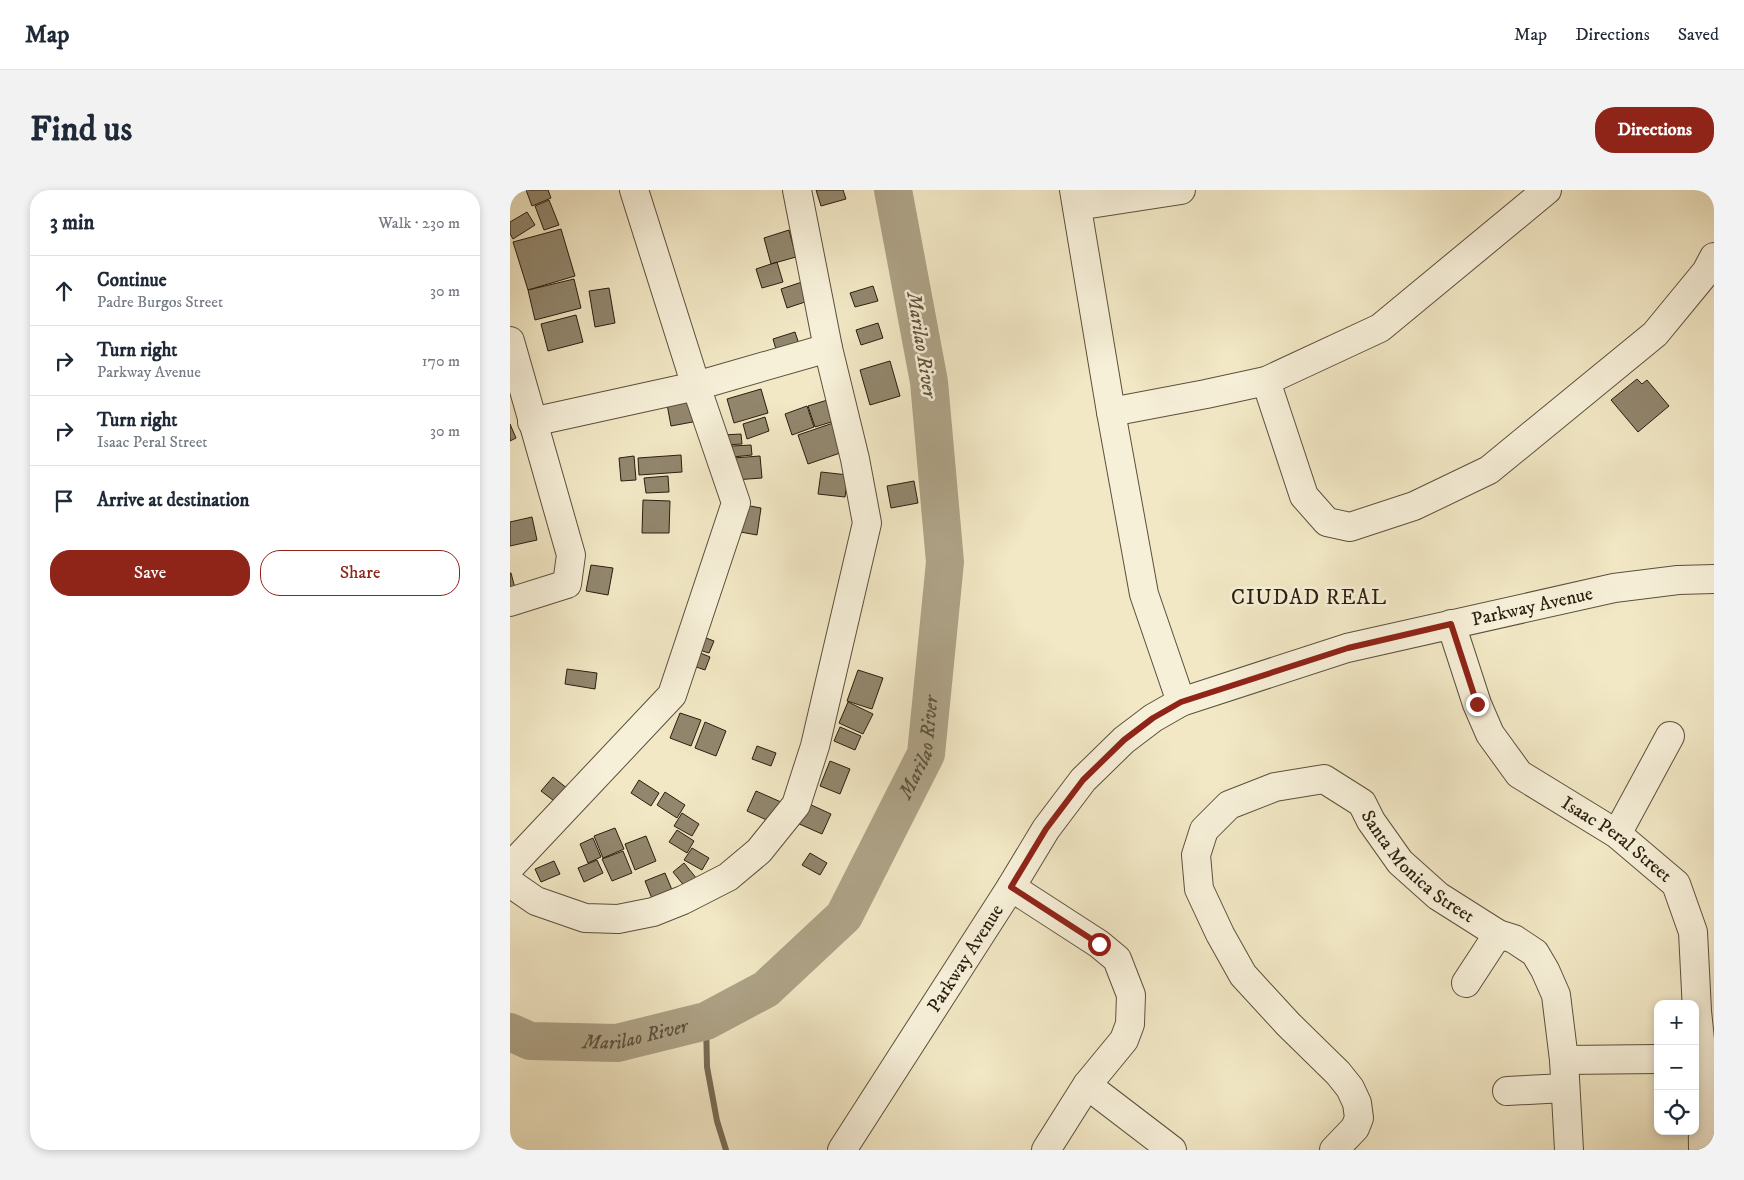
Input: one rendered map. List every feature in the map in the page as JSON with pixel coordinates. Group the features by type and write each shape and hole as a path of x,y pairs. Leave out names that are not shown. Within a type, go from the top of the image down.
{"street":[{"path":"510,867 672,695 736,503 696,386 634,190"},
{"path":"510,883 536,901 585,918 618,919 652,912 683,900 728,877 759,851 796,805 815,746 867,523 855,459 828,348 797,190"},
{"path":"1181,190 1075,198 1144,594 1181,702"},
{"path":"1111,412 1266,381 1380,328 1547,190"},
{"path":"1266,381 1304,496 1326,522 1350,527 1414,506 1489,470 1655,334 1706,272 1714,257"},
{"path":"510,341 571,555 567,584 510,602"},
{"path":"532,422 696,386 828,348"},
{"name":"Parkway Avenue","path":"842,1150 1011,887 1046,829 1083,780 1137,729 1181,702 1348,648 1614,588 1678,580 1714,580"},
{"name":"Isaac Peral Street","path":"1451,624 1477,704 1490,734 1519,774 1617,834 1676,884 1693,932 1698,1045"},
{"path":"1617,834 1670,736"},
{"name":"Santa Monica Street","path":"1334,1150 1355,1128 1359,1118 1357,1104 1350,1088 1338,1073 1288,1024 1243,975 1220,934 1199,889 1196,855 1204,830 1229,805 1275,787 1324,779 1362,803 1376,828 1400,862 1438,896 1498,934 1514,939 1535,953 1545,970 1556,996 1564,1060 1569,1150"},
{"path":"1011,887 1099,944 1118,959 1131,995 1130,1024 1124,1040 1087,1085 1046,1150"},
{"path":"1466,983 1498,934"},
{"path":"1564,1060 1654,1059"},
{"name":"Isaac Peral Street","path":"1699,1059 1703,1150"},
{"path":"1087,1085 1172,1150"},
{"path":"1507,1091 1565,1088"}],"building":[{"path":"526,190 548,190 551,198 532,206"},
{"path":"816,190 843,190 846,199 821,206"},
{"path":"549,200 559,225 544,230 535,206"},
{"path":"527,212 535,225 513,239 510,234 510,222"},
{"path":"561,229 575,276 528,290 513,242"},
{"path":"789,230 796,257 771,264 764,238"},
{"path":"777,262 783,282 762,288 756,269"},
{"path":"574,279 581,308 535,320 528,290"},
{"path":"802,282 808,301 787,308 781,289"},
{"path":"873,286 878,301 855,307 850,293"},
{"path":"609,288 615,323 595,327 589,291"},
{"path":"576,315 583,342 548,351 541,324"},
{"path":"878,323 883,338 861,345 856,330"},
{"path":"795,332 800,347 777,353 773,339"},
{"path":"890,361 900,396 870,405 860,370"},
{"path":"1637,379 1642,384 1647,380 1669,406 1638,432 1611,400"},
{"path":"761,389 768,413 734,423 727,399"},
{"path":"834,398 841,419 815,427 808,406"},
{"path":"694,400 698,421 671,426 667,404"},
{"path":"807,406 814,427 792,435 785,414"},
{"path":"765,417 769,431 747,439 743,424"},
{"path":"839,421 849,450 808,464 798,435"},
{"path":"510,424 516,438 510,441"},
{"path":"741,434 742,444 723,445 722,435"},
{"path":"751,445 752,455 733,457 732,446"},
{"path":"681,455 682,472 639,475 638,458"},
{"path":"634,456 636,480 621,481 619,458"},
{"path":"760,456 762,478 734,480 733,458"},
{"path":"821,472 848,475 845,497 818,494"},
{"path":"668,476 669,492 646,493 644,478"},
{"path":"914,481 918,503 891,508 887,486"},
{"path":"643,500 670,501 669,533 642,533"},
{"path":"739,504 761,508 757,535 735,531"},
{"path":"532,517 537,540 510,546 510,522"},
{"path":"591,565 613,568 608,595 586,591"},
{"path":"510,573 517,596 510,598"},
{"path":"698,635 714,641 709,653 693,648"},
{"path":"691,649 710,657 705,670 685,663"},
{"path":"567,669 597,673 595,689 565,684"},
{"path":"858,670 883,678 872,709 847,701"},
{"path":"848,702 873,714 863,734 839,723"},
{"path":"680,713 701,720 691,746 670,738"},
{"path":"705,722 726,731 716,756 695,748"},
{"path":"840,727 861,736 855,750 834,741"},
{"path":"757,746 776,753 771,766 752,759"},
{"path":"830,761 850,769 840,794 820,786"},
{"path":"553,777 573,793 562,807 541,791"},
{"path":"639,780 659,793 651,806 631,793"},
{"path":"756,791 781,802 771,822 747,811"},
{"path":"665,792 685,805 677,818 657,805"},
{"path":"807,803 831,814 822,834 797,823"},
{"path":"682,813 699,824 692,836 674,826"},
{"path":"615,828 624,849 603,858 594,836"},
{"path":"677,830 694,841 687,853 669,842"},
{"path":"646,836 656,861 635,870 625,844"},
{"path":"593,838 601,857 588,863 580,844"},
{"path":"692,848 709,858 702,870 684,860"},
{"path":"623,851 632,873 612,881 602,859"},
{"path":"810,853 827,863 820,875 802,865"},
{"path":"597,860 603,873 584,882 578,868"},
{"path":"554,861 560,874 541,882 535,869"},
{"path":"684,863 697,879 686,888 673,872"},
{"path":"665,873 675,897 655,906 645,881"}],"waterway":[{"name":"Marilao River","path":"510,1032 530,1041 617,1043 706,1021 766,989 844,916 926,754 945,562 929,382 893,190"},
{"path":"706,1021 707,1067 717,1121 726,1150"}],"district":[{"name":"CIUDAD REAL","path":"1309,598"}],"route":[{"path":"1099,944 1011,887 1046,829 1083,780 1124,740 1153,718 1181,702 1348,648 1451,624 1477,704"}]}
